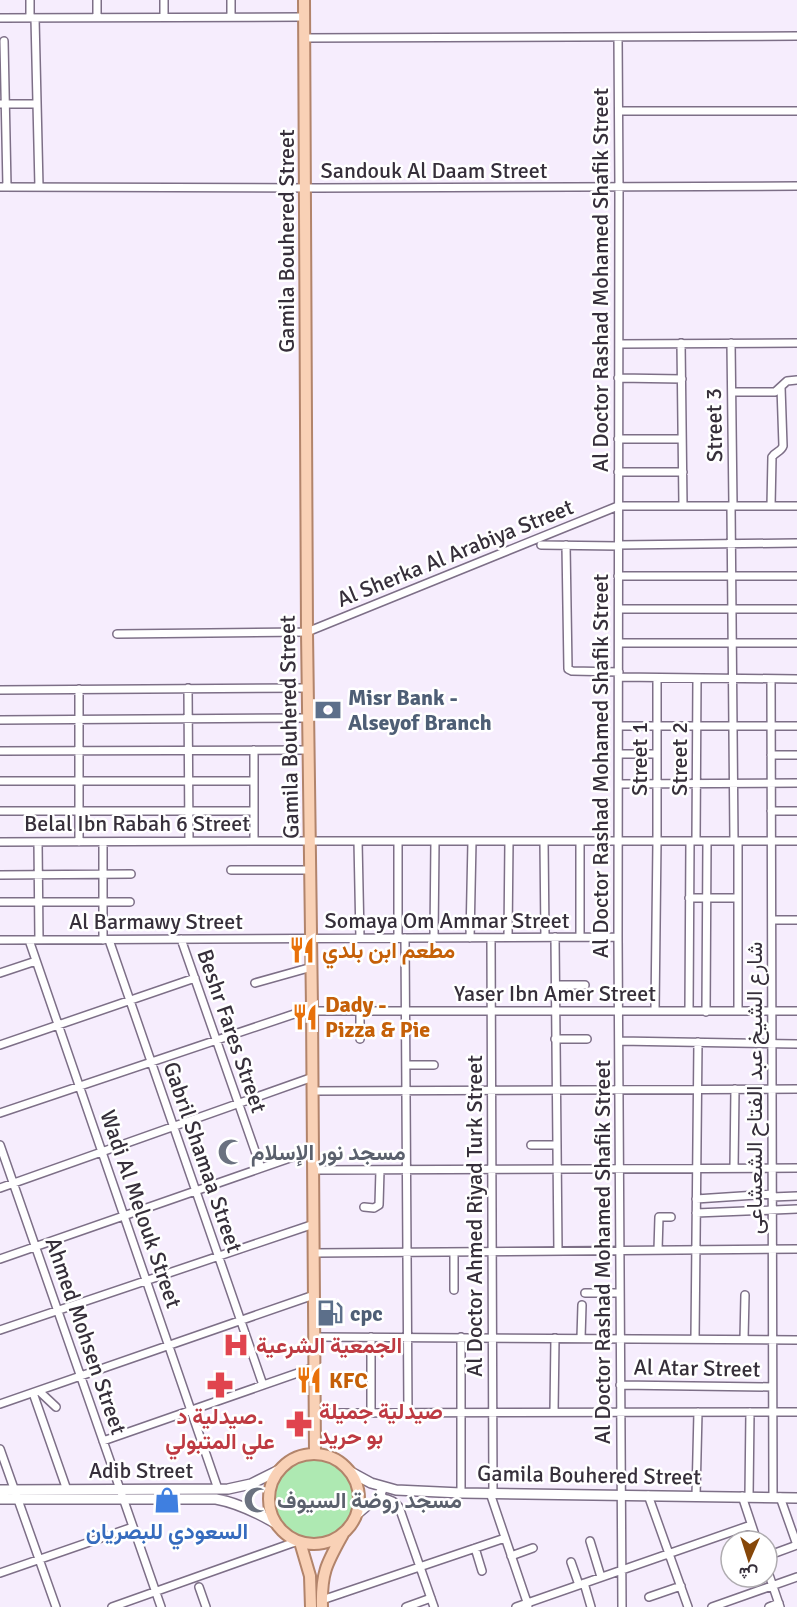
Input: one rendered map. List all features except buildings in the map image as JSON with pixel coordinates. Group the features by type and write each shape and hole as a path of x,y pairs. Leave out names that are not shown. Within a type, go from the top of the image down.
{"main road":[{"name":"Gamila Bouhered Street","path":"304,0 315,1454"},
{"path":"322,1604 323,1576 344,1533 355,1517 358,1493 349,1472 340,1462 328,1457 315,1454 305,1455 286,1463 272,1482 268,1496 270,1510 281,1531 299,1542 319,1544 344,1533"},
{"name":"Adib Street","path":"0,1490 16,1495 122,1495 228,1489 251,1484 279,1470"},
{"name":"Gamila Bouhered Street","path":"349,1472 371,1483 396,1490 492,1494 797,1498"},
{"path":"382,1498 380,1494 383,1487"},
{"name":"Adib Street","path":"0,1499 16,1495 67,1490 216,1500 250,1509 275,1523"},
{"path":"299,1542 310,1576 311,1607"}],"street":[{"path":"30,0 37,104 39,187"},
{"path":"97,0 97,17"},
{"path":"164,0 164,17"},
{"path":"231,0 231,17"},
{"path":"0,18 304,16"},
{"path":"304,38 797,36"},
{"name":"Al Doctor Rashad Mohamed Shafik Street","path":"618,37 618,1012 622,1607"},
{"path":"4,41 4,187"},
{"path":"3,104 37,104"},
{"path":"619,111 797,111"},
{"name":"Sandouk Al Daam Street","path":"4,187 797,186"},
{"path":"681,343 683,506"},
{"name":"Street 3","path":"731,343 733,678"},
{"path":"619,344 797,343"},
{"path":"618,378 682,379"},
{"path":"732,392 776,392 787,381 797,380"},
{"path":"771,506 772,457 783,446 781,387"},
{"path":"618,439 682,439"},
{"path":"618,472 682,472"},
{"name":"Al Sherka Al Arabiya Street","path":"307,632 618,506 797,506"},
{"path":"541,545 797,543"},
{"path":"566,545 568,669 657,678 797,679"},
{"path":"618,576 797,576"},
{"path":"619,609 797,609"},
{"path":"117,634 307,632"},
{"path":"619,643 797,643"},
{"name":"Street 1","path":"655,1011 657,678"},
{"name":"Street 2","path":"688,1011 690,898 696,784 697,678"},
{"path":"733,678 738,1011"},
{"name":"شارع الشيخ عبد الفتاح الشعشاعى","path":"771,679 772,1412 776,1497 797,1545"},
{"path":"188,688 189,841"},
{"path":"0,690 308,688"},
{"path":"79,689 79,842"},
{"path":"0,720 309,718"},
{"path":"619,726 797,726"},
{"path":"254,750 254,840"},
{"path":"0,751 309,750"},
{"path":"619,753 657,754"},
{"path":"771,755 797,755"},
{"path":"0,781 254,781"},
{"path":"619,784 797,783"},
{"path":"0,811 254,811"},
{"path":"771,811 797,811"},
{"path":"358,841 360,938"},
{"path":"398,841 406,1011 408,1413"},
{"path":"434,938 435,841"},
{"path":"470,938 472,841"},
{"path":"508,938 509,841"},
{"path":"544,841 545,937"},
{"path":"580,841 580,937"},
{"path":"706,1011 708,841"},
{"name":"Belal Ibn Rabah 6 Street","path":"0,842 797,841"},
{"path":"38,842 39,940"},
{"name":"Gabril Shamaa Street","path":"103,842 103,902 106,940 130,1000 262,1385"},
{"path":"231,870 311,870"},
{"path":"0,875 131,874"},
{"path":"690,898 738,898"},
{"path":"0,903 130,902"},
{"path":"772,920 797,920"},
{"path":"555,937 558,1251"},
{"name":"Somaya Om Ammar Street","path":"312,939 618,937"},
{"name":"Al Doctor Ahmed Riyad Turk Street","path":"491,938 492,1494 528,1605"},
{"name":"Beshr Fares Street","path":"181,939 261,1168"},
{"name":"Al Barmawy Street","path":"0,940 312,939"},
{"name":"Wadi Al Melouk Street","path":"29,940 218,1489"},
{"path":"0,973 36,961"},
{"path":"255,983 312,967"},
{"path":"0,1045 195,978"},
{"path":"555,985 585,985"},
{"name":"Yaser Ibn Amer Street","path":"0,1113 312,1009 555,1012 797,1011"},
{"path":"360,1011 360,1039"},
{"path":"555,1039 587,1039"},
{"path":"619,1041 797,1044"},
{"path":"695,1339 698,1042"},
{"path":"406,1065 434,1065"},
{"path":"0,1188 313,1077"},
{"path":"734,1168 735,1089"},
{"path":"313,1091 797,1089"},
{"name":"Ahmed Mohsen Street","path":"0,1145 161,1607"},
{"path":"531,1145 556,1145"},
{"path":"0,1259 313,1150"},
{"path":"313,1170 797,1168"},
{"path":"364,1207 374,1208 379,1205 380,1170"},
{"path":"696,1198 797,1196"},
{"path":"696,1213 797,1209"},
{"path":"658,1250 659,1218 671,1217"},
{"path":"0,1330 314,1224"},
{"path":"314,1253 797,1249"},
{"path":"454,1252 454,1290"},
{"path":"585,1293 620,1293"},
{"path":"0,1404 314,1295"},
{"path":"744,1339 745,1295"},
{"path":"581,1338 582,1305"},
{"path":"315,1336 797,1340"},
{"path":"371,1337 371,1413"},
{"path":"461,1337 461,1493"},
{"path":"554,1413 555,1338"},
{"path":"103,1441 315,1367"},
{"name":"Al Atar Street","path":"620,1385 772,1387"},
{"path":"36,1392 56,1407"},
{"path":"36,1392 67,1490"},
{"path":"696,1496 698,1412"},
{"path":"750,1412 745,1496 752,1529"},
{"path":"315,1413 797,1412"},
{"path":"0,1449 56,1607"},
{"path":"648,1495 688,1607"},
{"path":"355,1517 382,1498 392,1500 399,1507 434,1607"},
{"path":"516,1607 528,1605 581,1584 751,1525"},
{"path":"0,1573 133,1527"},
{"path":"322,1604 505,1538"},
{"path":"590,1541 601,1577"},
{"path":"112,1607 299,1542"},
{"path":"779,1552 797,1545"},
{"path":"475,1548 482,1571"},
{"path":"511,1556 533,1548"},
{"path":"571,1562 591,1607"},
{"path":"779,1584 797,1577"},
{"path":"649,1597 681,1586"},
{"path":"199,1587 206,1607"},
{"path":"712,1607 764,1589"},
{"path":"769,1607 780,1605 774,1589"},
{"path":"406,1607 431,1598"}],"green space":[{"path":"314,1459 329,1462 342,1471 351,1484 354,1499 351,1514 342,1527 329,1536 314,1539 299,1536 286,1527 277,1514 274,1499 277,1484 286,1471 299,1462"}],"place":[{"name":"Misr Bank - Alseyof Branch","path":"328,710"},
{"name":"مطعم ابن بلدي","path":"302,950"},
{"name":"Dady - Pizza & Pie","path":"305,1017"},
{"name":"مسجد نور الإسلام","path":"231,1152"},
{"name":"cpc","path":"330,1313"},
{"name":"الجمعية الشرعية","path":"236,1345"},
{"name":"KFC","path":"309,1380"},
{"name":"صيدلية د. علي المتبولي","path":"220,1385"},
{"name":"صيدلية جميلة بو حريد","path":"299,1424"},
{"name":"السعودي للبصريان","path":"167,1500"},
{"name":"مسجد روضة السيوف","path":"257,1500"}]}
